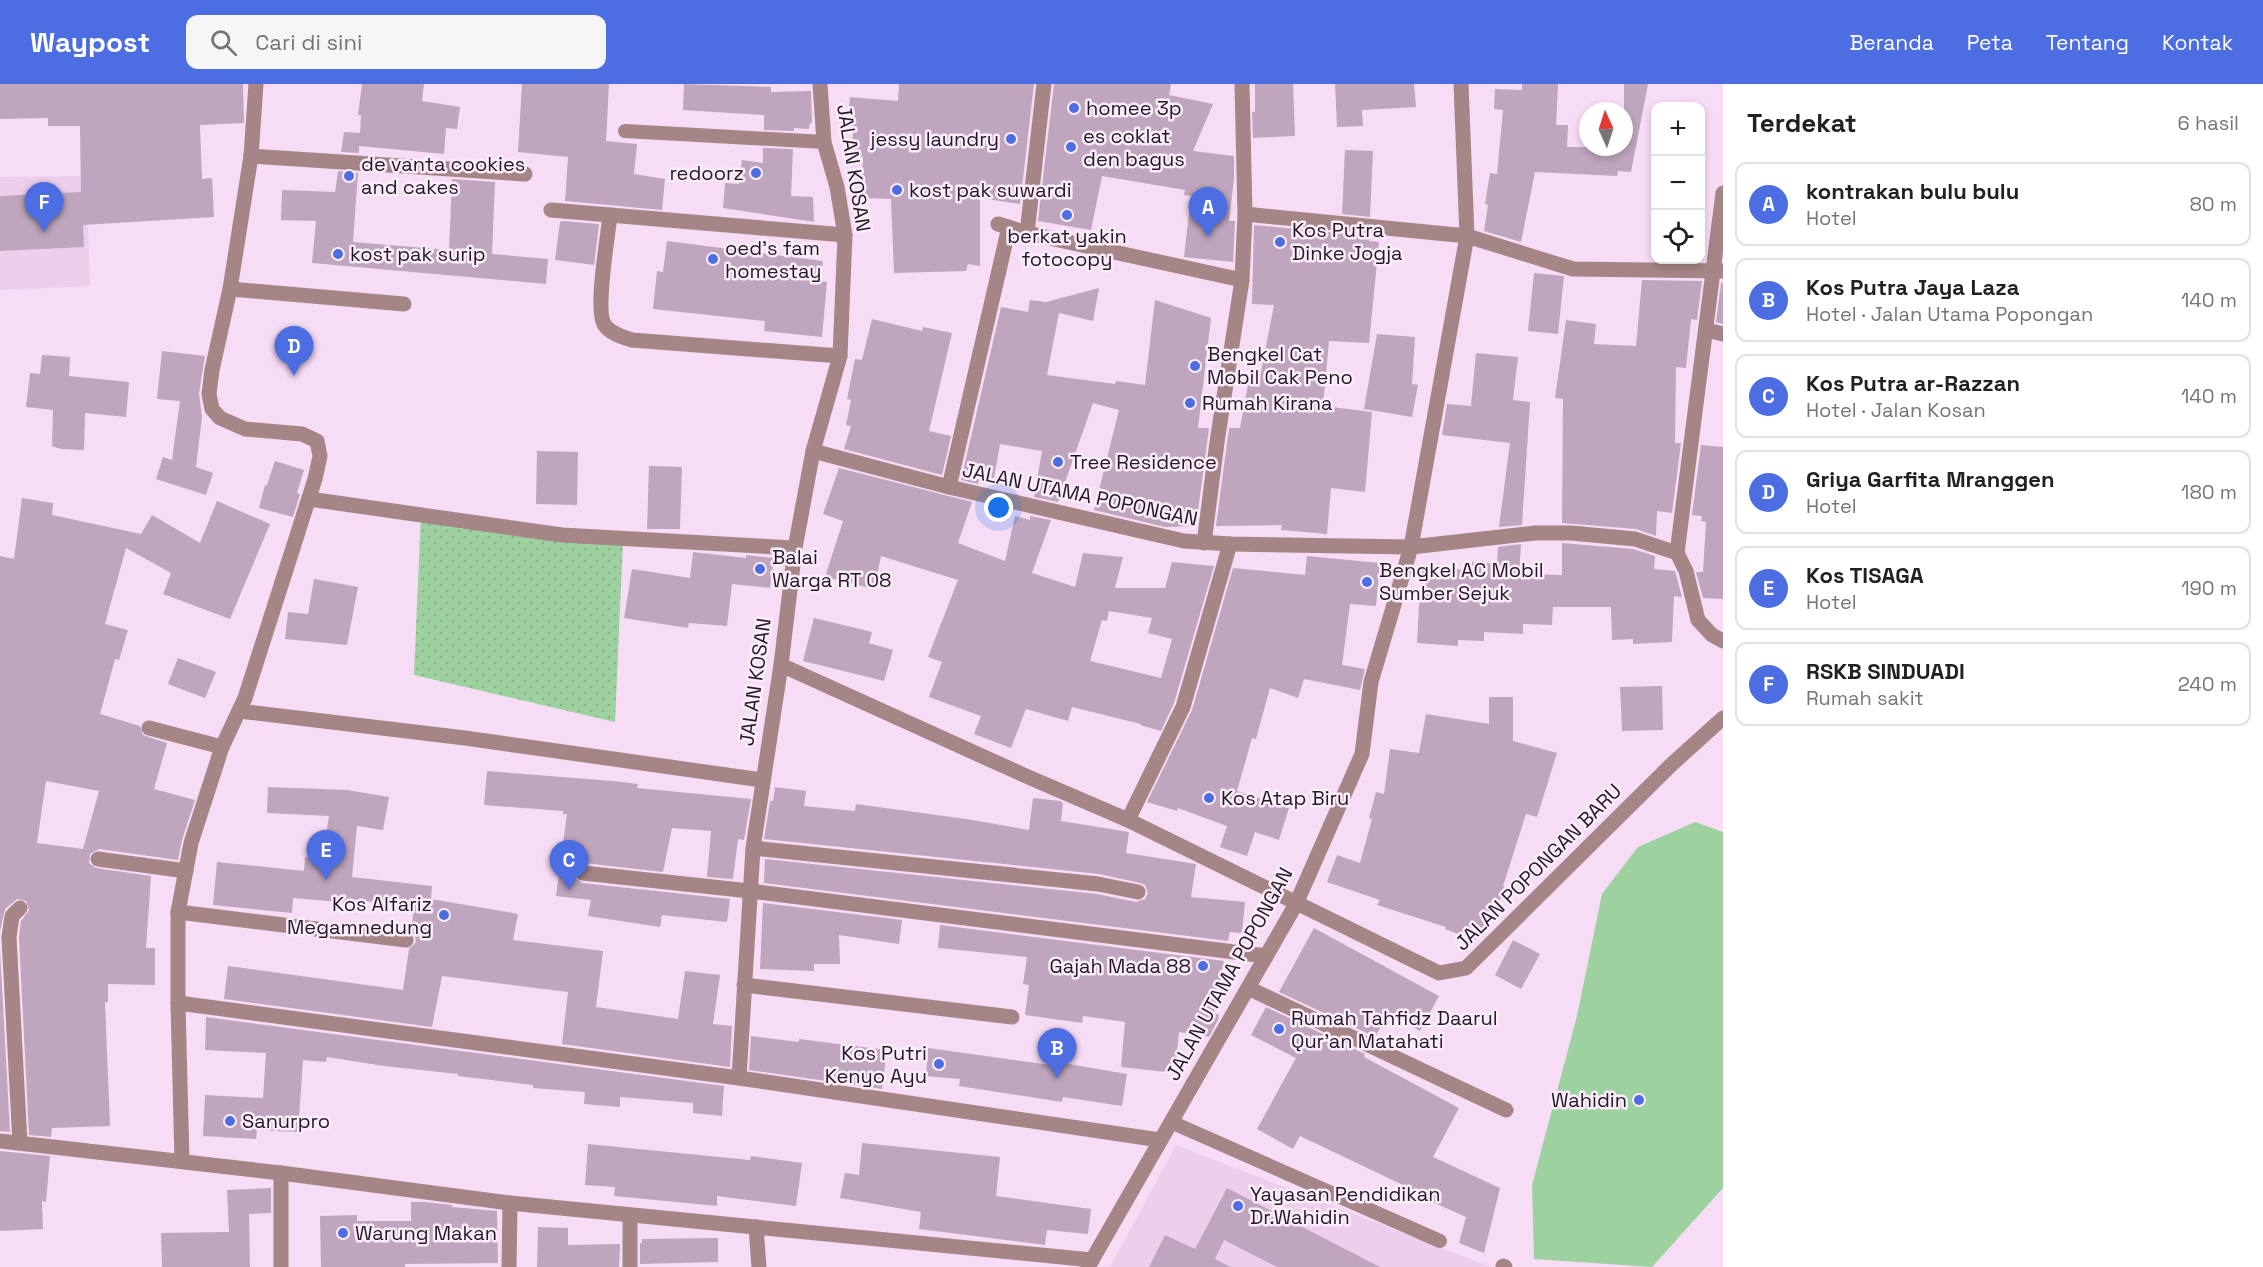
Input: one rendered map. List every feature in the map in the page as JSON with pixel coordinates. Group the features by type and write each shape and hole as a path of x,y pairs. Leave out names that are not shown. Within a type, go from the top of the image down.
{"street":[{"path":"182,1161 178,912 191,843 222,747 245,698 309,499 320,456 317,441 302,434 244,429 220,418 212,409 209,394 230,289 251,156 256,84"},
{"name":"JALAN KOSAN","path":"738,1078 753,848 762,780 795,548 813,451 840,356 845,235 837,187 824,142 820,84"},
{"path":"1027,233 1044,84"},
{"path":"1204,543 1242,280 1245,214 1242,84"},
{"path":"1461,84 1467,236 1411,547 1535,533 1571,533 1635,539 1677,553"},
{"path":"251,156 525,174"},
{"path":"1723,193 1719,271 1706,330 1677,553 1686,571 1698,620 1712,635 1723,641"},
{"path":"551,210 845,235"},
{"path":"1245,214 1467,236 1573,269 1719,271"},
{"path":"610,216 600,308 604,324 616,335 632,340 840,356"},
{"path":"949,487 1004,226 1242,280"},
{"path":"230,289 404,304"},
{"path":"1706,330 1723,334"},
{"name":"JALAN UTAMA POPONGAN","path":"813,451 949,487 1184,541 1411,547 1371,682 1362,754 1296,904 1090,1263"},
{"path":"309,499 562,535 795,548"},
{"path":"1128,820 1183,707 1230,544"},
{"name":"JALAN POPONGAN BARU","path":"780,665 1128,820 1439,973 1466,968 1672,764 1723,718"},
{"path":"239,711 465,738 762,780"},
{"path":"149,728 222,747"},
{"path":"753,848 1098,884 1138,892"},
{"path":"98,859 186,871"},
{"path":"583,873 750,891 1266,956"},
{"path":"20,909 12,916 9,937 20,1143"},
{"path":"178,912 406,940"},
{"path":"744,985 1012,1017"},
{"path":"1248,988 1506,1110"},
{"path":"178,1002 738,1078 1160,1140"},
{"path":"0,1141 281,1173 510,1203 1090,1263"},
{"path":"281,1173 281,1267"},
{"path":"509,1267 510,1203"},
{"path":"630,1215 630,1267"},
{"path":"756,1227 759,1267"}],"lane":[{"path":"625,130 824,142"},
{"path":"1171,1122 1440,1241"}],"shaded area":[{"path":"86,176 90,286 0,290 0,177"},
{"name":"Yayasan Pendidikan Dr.Wahidin","path":"1176,1145 1491,1267 1110,1267"}],"green space":[{"path":"421,514 623,540 615,722 414,675"},
{"name":"Wahidin","path":"1695,822 1723,832 1723,1188 1652,1267 1534,1259 1532,1185 1577,1016 1602,894 1638,847"}],"building":[{"path":"0,84 243,84 244,123 200,125 202,179 212,178 214,217 83,225 84,247 0,251 0,196 81,192 80,126 48,126 48,118 0,119"},
{"path":"362,84 424,84 422,101 460,107 457,129 446,128 444,154 359,146 359,153 341,152 344,132 360,133 361,115 358,115"},
{"path":"522,84 609,84 606,141 637,144 634,174 665,179 662,210 565,201 568,157 518,152"},
{"path":"684,84 771,87 771,92 811,91 812,123 809,129 764,130 764,115 683,110"},
{"path":"899,84 1034,84 1020,204 980,198 980,266 968,264 966,271 894,273 891,199 861,198 863,157 850,155 854,127 847,126 850,97 898,101"},
{"path":"1054,84 1171,84 1169,95 1213,104 1193,151 1234,156 1229,221 1235,221 1233,262 1184,257 1191,196 1184,195 1185,190 1102,176 1091,230 1038,221"},
{"path":"1255,84 1293,84 1295,136 1253,138 1252,112 1255,112"},
{"path":"1335,84 1414,84 1416,107 1362,110 1363,126 1337,127"},
{"path":"1522,84 1558,84 1556,125 1568,125 1567,147 1579,147 1579,156 1633,156 1633,102 1624,102 1624,84 1648,84 1631,172 1618,171 1617,176 1535,172 1521,242 1484,231 1490,173 1497,174 1503,110 1494,109 1495,89 1522,90"},
{"path":"763,148 793,149 791,196 813,197 814,222 723,208 725,183 739,184 742,160 763,163"},
{"path":"1345,150 1373,151 1370,217 1342,214"},
{"path":"338,171 358,173 353,242 449,250 452,179 495,182 492,254 548,259 546,284 312,263 316,221 281,220 282,190 335,192"},
{"path":"560,222 599,224 594,265 555,260"},
{"path":"1254,225 1370,236 1369,241 1379,242 1369,343 1329,341 1323,406 1372,412 1365,492 1331,488 1327,534 1281,530 1282,525 1216,526 1229,428 1240,428 1248,385 1258,387 1274,305 1252,304"},
{"path":"667,241 823,261 820,281 827,282 822,337 764,331 765,321 653,309 657,271 663,272"},
{"path":"1534,273 1564,276 1558,334 1528,331"},
{"path":"1642,280 1702,281 1697,320 1691,319 1686,368 1676,367 1675,443 1681,443 1672,513 1657,511 1656,536 1636,529 1562,523 1563,399 1555,398 1566,320 1596,324 1594,344 1636,346"},
{"path":"1721,283 1723,283 1723,324 1716,322"},
{"path":"1099,288 1093,321 1059,313 1047,375 1115,384 1116,381 1145,385 1155,300 1211,318 1198,428 1209,428 1196,526 1165,527 1094,510 1119,410 1093,403 1058,502 1034,497 1042,451 1000,444 994,478 980,475 978,484 961,480 1001,307 1028,312 1030,300 1046,302"},
{"path":"872,319 922,331 923,327 952,333 929,431 951,436 942,475 844,449 851,426 846,425 851,400 847,399 855,359 862,360"},
{"path":"1377,334 1415,337 1412,384 1418,385 1412,417 1364,409"},
{"path":"162,351 205,356 199,393 202,417 196,467 213,473 206,495 156,479 163,457 172,460 180,401 157,399"},
{"path":"1476,353 1518,357 1513,400 1530,402 1522,525 1499,527 1510,443 1442,435 1447,404 1471,406"},
{"path":"42,355 70,357 69,376 129,382 126,417 85,413 84,450 61,449 52,446 53,410 26,407 30,373 40,374"},
{"path":"1701,445 1723,447 1723,599 1703,598 1696,572 1703,572 1706,522 1701,521 1702,516 1692,515"},
{"path":"537,451 578,452 577,505 536,504"},
{"path":"275,461 304,470 293,517 259,508"},
{"path":"649,466 682,467 680,529 647,529"},
{"path":"839,468 972,502 958,543 1005,561 1015,516 1030,520 1030,516 1051,520 1032,573 1075,587 1083,553 1123,557 1115,588 1165,588 1172,562 1214,566 1174,703 1161,731 1072,707 1068,721 1026,709 1011,748 974,734 981,716 929,697 942,662 928,657 958,580 881,556 874,589 825,577 843,521 823,514","holes":["1109,611 1152,618 1148,633 1172,639 1161,678 1090,661 1102,620 1107,621"]},
{"path":"22,498 53,503 52,515 141,534 152,515 200,543 217,501 270,524 230,619 163,594 171,573 126,548 105,624 128,630 119,660 115,659 100,714 140,726 143,735 167,743 154,789 195,800 178,860 99,849 90,854 89,863 96,868 151,876 146,948 155,948 155,985 108,984 108,1002 105,1002 110,1126 52,1128 51,1137 29,1135 19,937 21,921 29,910 26,901 17,899 5,909 0,931 0,556 14,559","holes":["46,781 99,791 83,849 37,843"]},
{"path":"1562,543 1633,549 1655,556 1654,569 1675,571 1682,597 1674,596 1672,642 1633,644 1633,639 1612,640 1611,607 1553,607 1552,625 1523,624 1523,634 1484,632 1484,641 1458,640 1458,646 1417,643 1421,568 1472,570 1472,562 1497,564 1498,547 1521,544 1519,574 1562,575"},
{"path":"693,552 746,558 746,555 774,558 770,588 732,584 727,626 689,623 688,628 624,618 632,569 690,578"},
{"path":"1307,556 1380,563 1376,606 1350,604 1342,665 1365,669 1360,690 1304,679 1298,698 1270,688 1256,739 1252,738 1237,791 1289,808 1279,840 1255,832 1247,856 1220,847 1227,826 1178,808 1177,811 1147,802 1192,710 1233,568 1305,575"},
{"path":"314,579 358,587 347,645 285,639 288,612 308,614"},
{"path":"814,618 872,632 869,643 893,650 884,681 803,661"},
{"path":"178,658 216,672 205,698 168,684"},
{"path":"1662,686 1663,730 1622,731 1620,687"},
{"path":"1489,697 1513,697 1513,741 1557,753 1537,817 1526,814 1503,886 1507,888 1475,940 1445,929 1446,927 1377,905 1380,900 1327,882 1337,855 1360,863 1372,819 1369,818 1376,792 1384,794 1390,749 1419,753 1426,714 1489,724"},
{"path":"487,771 613,781 638,784 637,788 751,799 744,840 738,839 733,879 707,877 711,831 672,828 663,872 584,863 579,864 573,871 574,877 582,883 730,899 727,922 662,915 660,927 588,916 591,900 556,896 567,814 563,814 563,811 484,805"},
{"path":"268,787 347,790 389,797 383,830 357,826 352,877 432,886 431,899 518,914 513,940 603,951 596,1007 678,1019 685,971 720,975 713,1024 732,1026 730,1067 562,1044 568,992 442,976 432,1027 224,999 228,966 403,990 409,949 416,942 411,932 414,907 350,899 350,903 293,898 292,913 213,905 217,862 304,871 305,857 322,859 329,816 267,813"},
{"path":"775,787 806,791 804,806 855,811 856,804 1029,830 1033,798 1060,801 1063,803 1061,821 1129,832 1126,853 1196,864 1191,897 1245,902 1242,933 1230,932 1228,941 764,883 765,859 1097,894 1136,902 1145,899 1148,893 1145,885 1140,883 1099,874 764,839 770,801 773,801"},
{"path":"763,903 902,920 899,944 839,935 840,964 814,964 814,971 760,969"},
{"path":"940,925 1224,961 1214,1014 1219,1014 1218,1020 1209,1037 1179,1032 1175,1073 1121,1067 1125,1022 1083,1016 1082,1023 1025,1015 1029,985 1023,984 1027,957 938,948"},
{"path":"1314,928 1439,996 1420,1031 1388,1014 1375,1037 1279,992"},
{"path":"1513,940 1540,954 1521,989 1495,975"},
{"path":"0,951 10,1132 0,1131"},
{"path":"1266,1007 1365,1054 1364,1057 1459,1108 1433,1157 1500,1188 1484,1253 1459,1243 1466,1217 1401,1188 1403,1185 1300,1136 1293,1149 1257,1129 1296,1058 1251,1035"},
{"path":"206,1017 724,1086 722,1116 693,1113 693,1103 620,1097 620,1107 584,1104 585,1092 533,1088 533,1085 327,1057 326,1062 303,1060 298,1132 257,1130 256,1139 203,1136 205,1095 263,1098 266,1053 205,1050"},
{"path":"751,1036 799,1042 799,1039 887,1050 882,1089 749,1070"},
{"path":"928,1048 1051,1065 1051,1061 1127,1074 1122,1106 1063,1097 1062,1102 959,1086 960,1079 926,1076"},
{"path":"862,1143 1000,1157 996,1196 1091,1209 1088,1234 1047,1230 1045,1245 919,1229 921,1212 840,1198 845,1173 859,1175"},
{"path":"588,1144 750,1160 751,1156 802,1163 796,1206 717,1196 717,1206 614,1196 615,1187 585,1185"},
{"path":"0,1151 50,1156 46,1202 42,1201 43,1229 0,1231"},
{"path":"271,1188 271,1213 249,1214 250,1267 162,1267 161,1233 229,1232 227,1190"},
{"path":"1227,1188 1380,1267 1277,1267 1224,1240 1215,1259 1231,1267 1149,1267 1165,1235 1195,1249"},
{"path":"411,1202 497,1211 498,1263 405,1264 405,1267 321,1267 320,1216 357,1215 357,1221 411,1221"},
{"path":"538,1227 568,1228 568,1245 620,1244 619,1267 537,1267"},
{"path":"718,1238 718,1262 640,1264 642,1239"}],"place":[{"name":"homee 3p","path":"1074,108"},
{"name":"jessy laundry","path":"1011,139"},
{"name":"es coklat den bagus","path":"1071,147"},
{"name":"redoorz","path":"756,173"},
{"name":"de vanta cookies and cakes","path":"349,176"},
{"name":"kost pak suwardi","path":"897,190"},
{"name":"berkat yakin fotocopy","path":"1067,215"},
{"name":"RSKB SINDUADI","path":"44,232"},
{"name":"kontrakan bulu bulu","path":"1208,237"},
{"name":"Kos Putra Dinke Jogja","path":"1280,242"},
{"name":"kost pak surip","path":"338,254"},
{"name":"oed's fam homestay","path":"713,259"},
{"name":"Bengkel Cat Mobil Cak Peno","path":"1195,366"},
{"name":"Griya Garfita Mranggen","path":"294,376"},
{"name":"Rumah Kirana","path":"1190,403"},
{"name":"Tree Residence","path":"1058,462"},
{"name":"Balai Warga RT 08","path":"760,569"},
{"name":"Bengkel AC Mobil Sumber Sejuk","path":"1367,582"},
{"name":"Kos Atap Biru","path":"1209,798"},
{"name":"Kos TISAGA","path":"326,880"},
{"name":"Kos Putra ar-Razzan","path":"569,890"},
{"name":"Kos Alfariz Megamnedung","path":"444,915"},
{"name":"Gajah Mada 88","path":"1203,966"},
{"name":"Rumah Tahfidz Daarul Qur'an Matahati","path":"1279,1029"},
{"name":"Kos Putri Kenyo Ayu","path":"939,1064"},
{"name":"Kos Putra Jaya Laza","path":"1057,1078"},
{"name":"Wahidin","path":"1639,1100"},
{"name":"Sanurpro","path":"230,1121"},
{"name":"Yayasan Pendidikan Dr.Wahidin","path":"1238,1206"},
{"name":"Warung Makan","path":"343,1233"}]}
